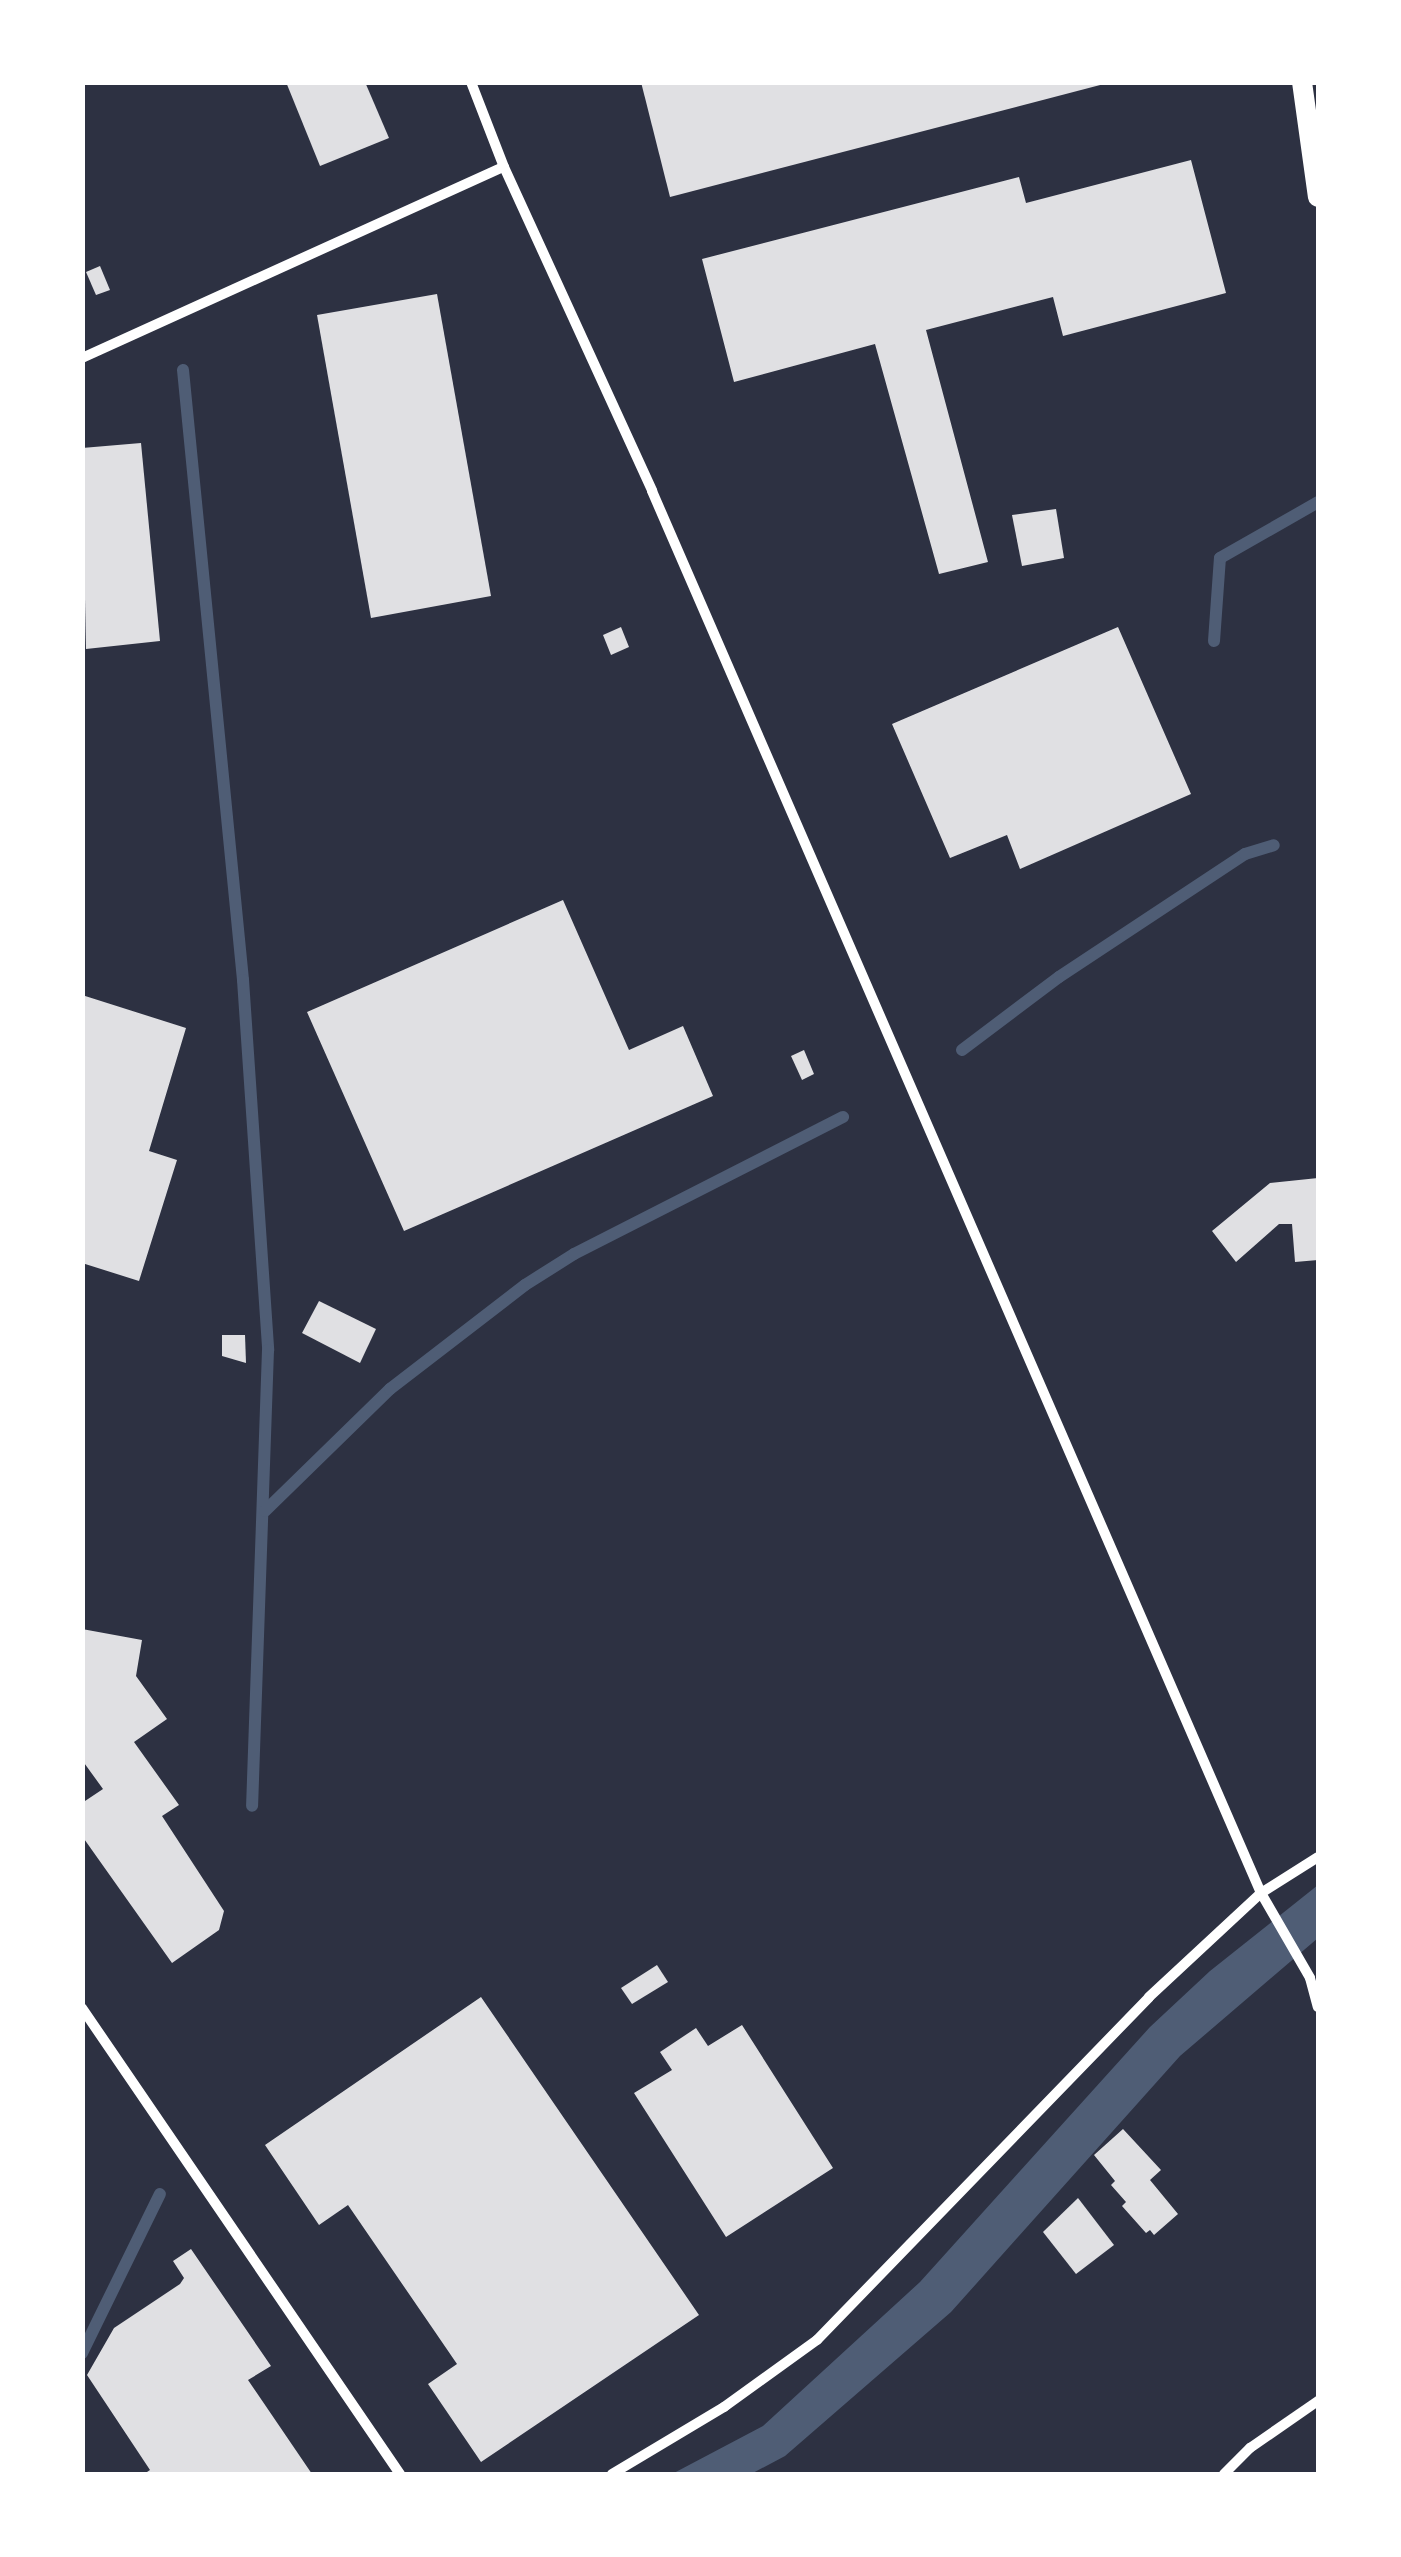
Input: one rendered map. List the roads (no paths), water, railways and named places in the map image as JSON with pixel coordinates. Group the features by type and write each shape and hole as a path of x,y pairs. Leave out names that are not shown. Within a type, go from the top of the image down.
{"main road":[{"path":"1302,82 1318,197"}],"street":[{"path":"472,82 504,167 652,491 1261,1892 1310,1978 1318,2007"},
{"path":"82,358 504,167"},
{"path":"612,2474 724,2407 817,2340 1148,1997 1261,1892 1318,1857"},
{"path":"82,2008 400,2474"},
{"path":"1224,2474 1250,2448 1318,2400"}],"water":[{"path":"1318,1885 1318,1938 1180,2056 951,2312 785,2456 751,2474 672,2474 763,2426 920,2282 1150,2027 1210,1971"}],"waterway":[{"path":"183,370 243,980 268,1350 252,1806"},
{"path":"1214,641 1220,558 1318,502"},
{"path":"962,1050 1059,977 1245,854 1274,845"},
{"path":"265,1511 390,1389 525,1285 574,1254 843,1117"},
{"path":"82,2353 160,2194"}]}
